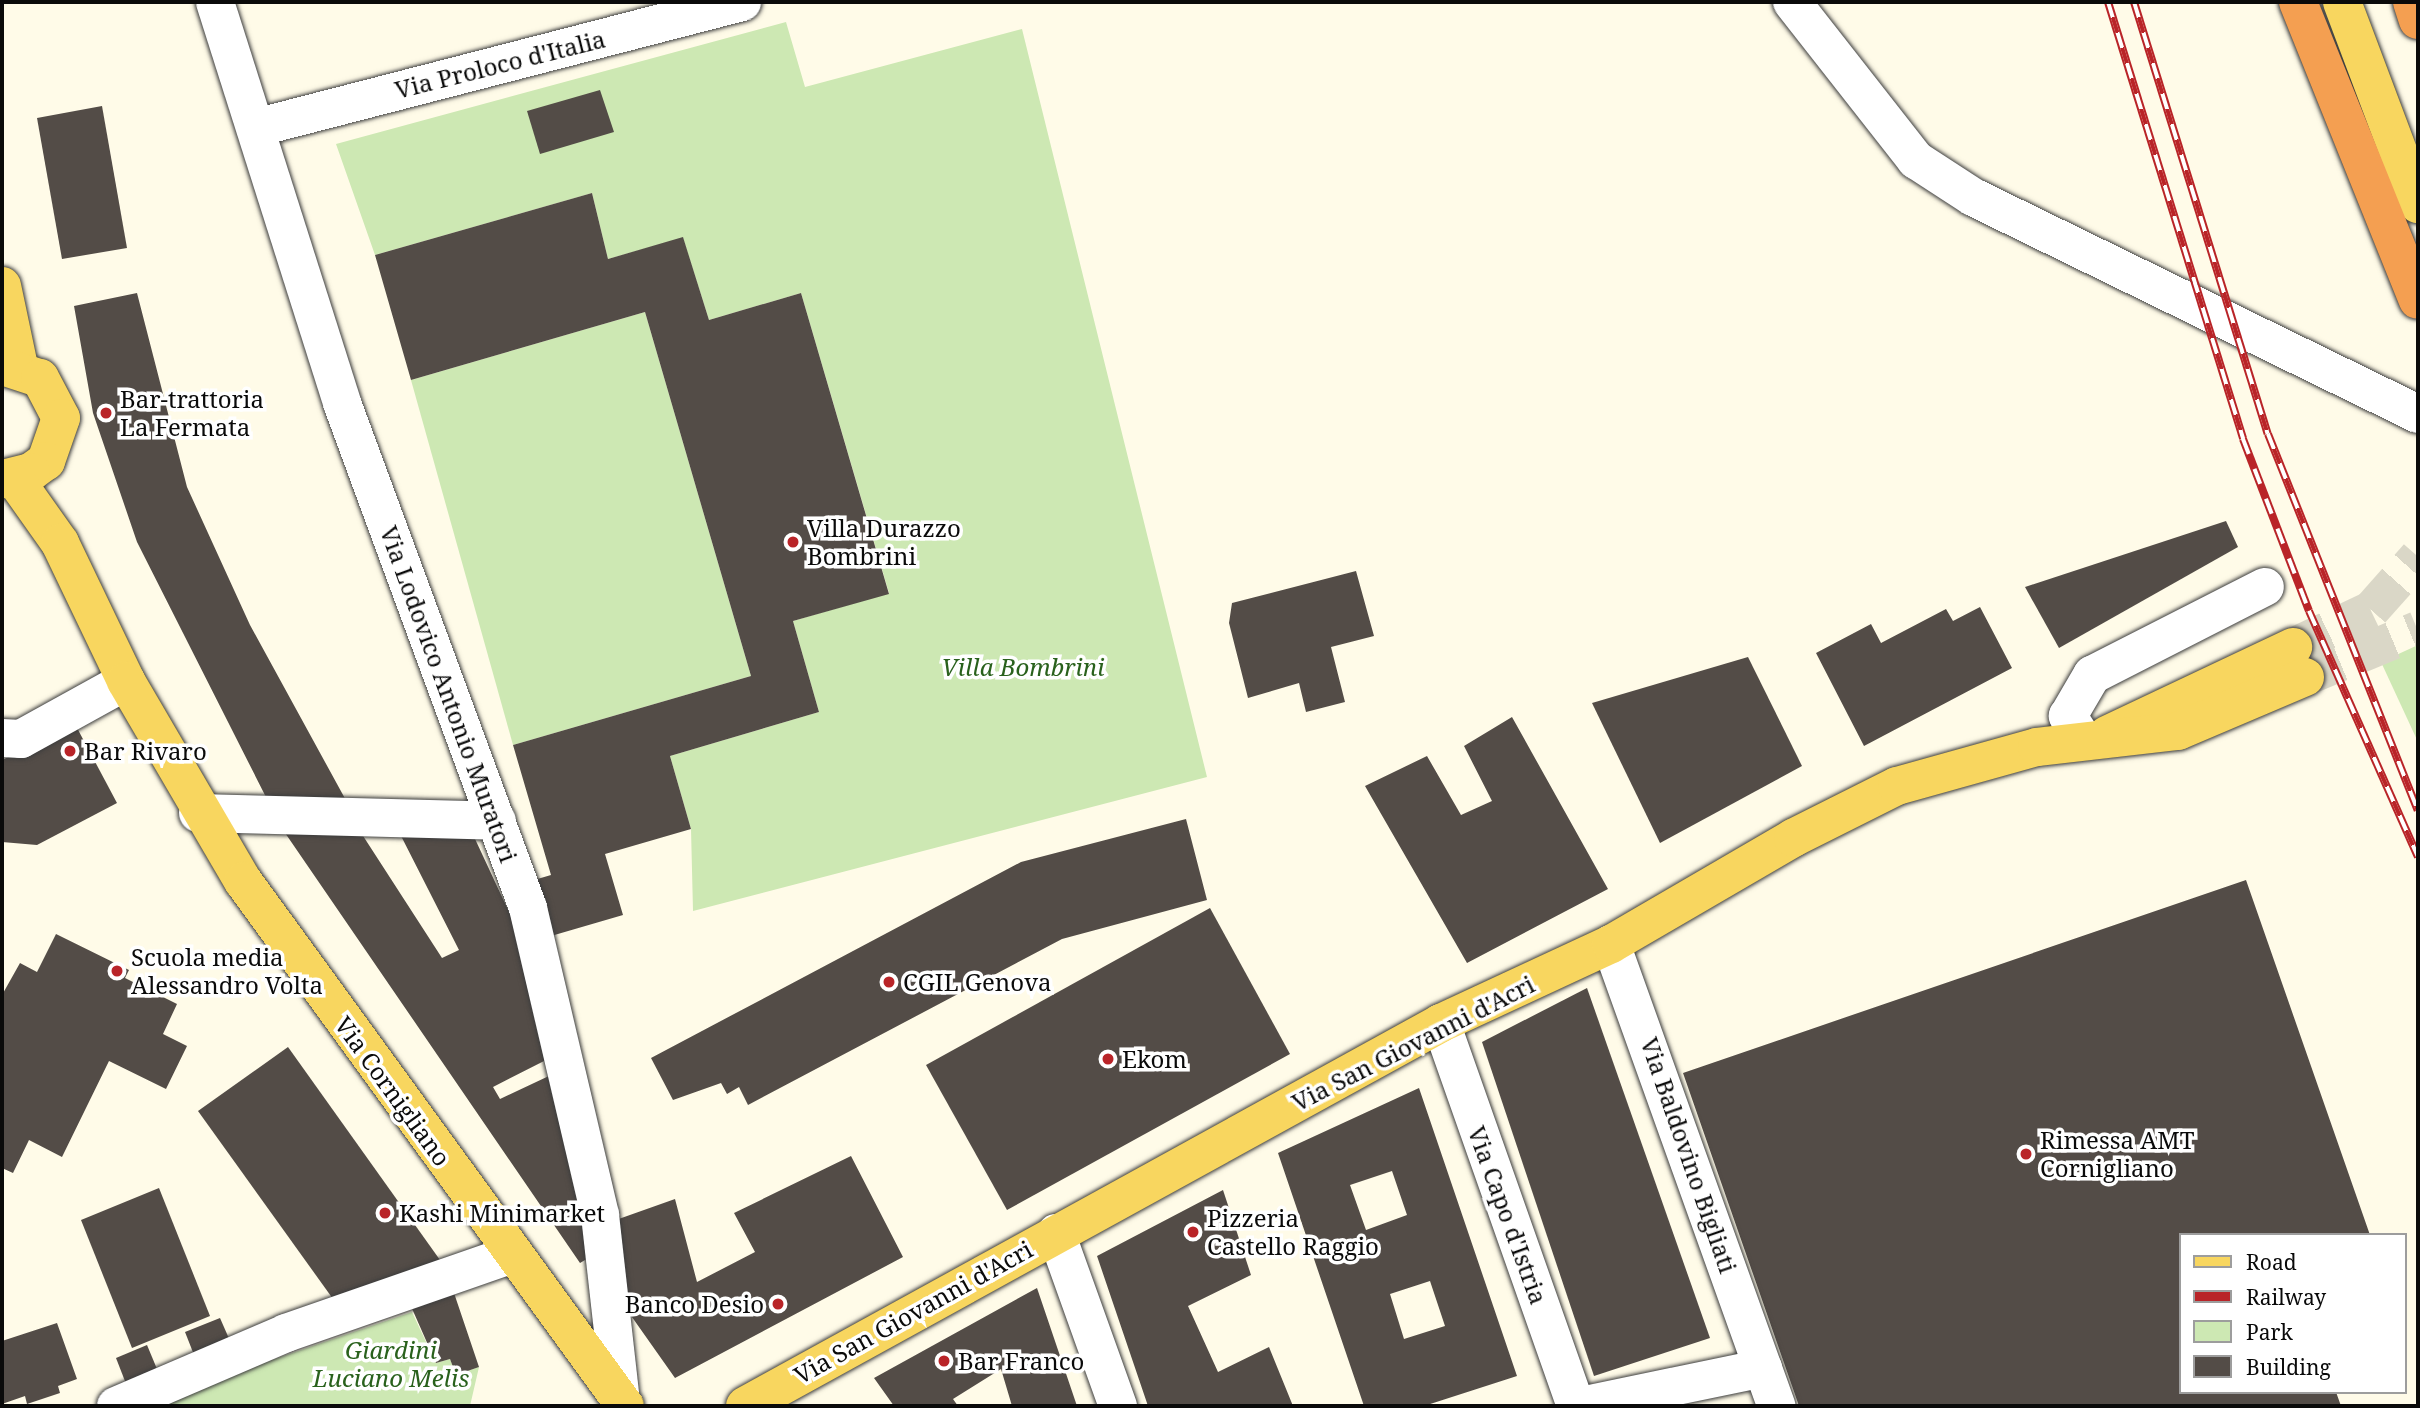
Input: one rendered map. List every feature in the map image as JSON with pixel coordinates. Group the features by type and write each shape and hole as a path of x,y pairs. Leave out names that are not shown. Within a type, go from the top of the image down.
{"highway":[{"path":"2298,2 2418,300"},
{"path":"2412,2 2418,20"}],"main road":[{"path":"2342,2 2418,204"},
{"path":"2,287 10,366"},
{"name":"Via Cornigliano","path":"10,366 40,377 61,418 20,473 60,543 126,681 198,813 623,1404"},
{"name":"Via San Giovanni d'Acri","path":"745,1406 1441,1023 1611,944 1793,838 1897,786 1979,759 2093,740 2146,739 2178,731 2299,662"}],"street":[{"name":"Via Lodovico Antonio Muratori","path":"215,2 259,127 342,403 528,908 600,1215 623,1404"},
{"name":"Via Proloco d'Italia","path":"259,127 741,2"},
{"path":"1792,2 1916,160 1973,197 2418,414"},
{"path":"2093,740 2068,716 2092,675 2264,587"},
{"path":"2,738 21,739 126,681"},
{"path":"198,813 497,821"},
{"name":"Via Baldovino Bigliati","path":"1611,944 1776,1406"},
{"name":"Via Capo d'Istria","path":"1441,1023 1578,1406"},
{"path":"1056,1233 1118,1406"},
{"path":"116,1406 286,1333 513,1254"},
{"path":"1578,1406 1763,1368"}],"green space":[{"name":"Villa Bombrini","path":"786,22 805,87 1022,29 1207,777 693,911 691,829 670,756 819,712 793,621 889,593 801,293 709,320 683,238 608,259 592,193 375,255 336,144"},
{"path":"645,312 751,676 513,745 411,380"},
{"path":"2418,645 2418,742 2381,662"},
{"name":"Giardini Luciano Melis","path":"412,1312 436,1363 450,1359 456,1375 479,1367 470,1406 137,1406"}],"building":[{"path":"600,90 614,132 540,154 527,111"},
{"path":"102,106 127,248 62,259 37,118"},
{"name":"Villa Durazzo Bombrini","path":"592,193 608,259 683,237 709,320 801,293 889,594 793,621 819,712 670,756 691,829 605,854 623,915 551,936 534,880 551,875 513,745 751,676 645,312 411,380 375,255"},
{"path":"137,293 187,487 250,625 348,804 272,809 137,542 93,413 74,306"},
{"path":"2226,521 2238,547 2059,648 2025,587"},
{"path":"1356,571 1374,636 1331,647 1345,702 1306,712 1299,683 1248,698 1229,623 1232,603"},
{"path":"1980,607 2012,668 1864,746 1816,653 1871,624 1881,643 1946,609 1953,621"},
{"path":"1748,657 1802,766 1660,843 1592,703"},
{"path":"1512,717 1608,889 1467,963 1365,786 1427,756 1461,815 1492,801 1464,746"},
{"path":"76,726 117,803 37,845 2,842 2,760"},
{"name":"CGIL Genova","path":"1186,819 1207,900 1062,939 748,1105 739,1087 727,1094 721,1083 673,1100 651,1058 1021,862"},
{"path":"356,825 442,958 459,950 397,828 469,826 510,914 550,1058 493,1087 500,1099 551,1075 590,1257 580,1263 281,827"},
{"name":"Rimessa AMT Cornigliano","path":"2246,880 2369,1233 2178,1233 2178,1394 2337,1394 2341,1406 1799,1406 1683,1073"},
{"name":"Ekom","path":"1210,908 1290,1054 1007,1210 926,1065"},
{"path":"56,934 129,970 125,978 177,1004 163,1034 187,1046 166,1089 109,1061 62,1157 29,1140 13,1173 2,1168 2,995 20,963 37,972"},
{"path":"1587,988 1710,1338 1594,1376 1482,1042"},
{"path":"288,1047 440,1260 333,1299 198,1111"},
{"path":"1419,1088 1517,1376 1424,1406 1364,1406 1278,1153","holes":["1392,1171 1407,1215 1366,1230 1350,1185","1430,1281 1445,1326 1404,1339 1390,1294"]},
{"path":"851,1156 903,1257 675,1378 627,1310 613,1221 675,1199 697,1282 755,1252 734,1213"},
{"path":"159,1188 210,1316 132,1348 81,1220"},
{"path":"1223,1190 1251,1275 1188,1306 1218,1372 1269,1347 1293,1406 1148,1406 1097,1256"},
{"path":"1037,1288 1077,1406 1012,1406 1001,1369 953,1399 958,1406 894,1406 874,1378"},
{"path":"453,1290 479,1367 456,1375 450,1359 436,1363 410,1304"},
{"path":"220,1318 234,1350 198,1365 185,1332"},
{"path":"57,1323 77,1379 58,1386 60,1393 27,1404 25,1396 2,1404 2,1341"},
{"path":"147,1345 162,1381 130,1394 116,1358"}],"tunnel":[{"path":"2293,647 2371,610 2418,557"},
{"path":"2305,677 2418,630"}],"railway":[{"path":"2108,2 2243,439 2309,611 2418,857"},
{"path":"2134,2 2268,434 2418,810"}],"place":[{"name":"Bar-trattoria La Fermata","path":"106,413"},
{"name":"Villa Durazzo Bombrini","path":"793,542"},
{"name":"Bar Rivaro","path":"70,751"},
{"name":"Scuola media Alessandro Volta","path":"117,971"},
{"name":"CGIL Genova","path":"889,982"},
{"name":"Ekom","path":"1108,1059"},
{"name":"Rimessa AMT Cornigliano","path":"2026,1154"},
{"name":"Kashi Minimarket","path":"385,1213"},
{"name":"Pizzeria Castello Raggio","path":"1193,1232"},
{"name":"Banco Desio","path":"778,1304"},
{"name":"Bar Franco","path":"944,1361"}]}
